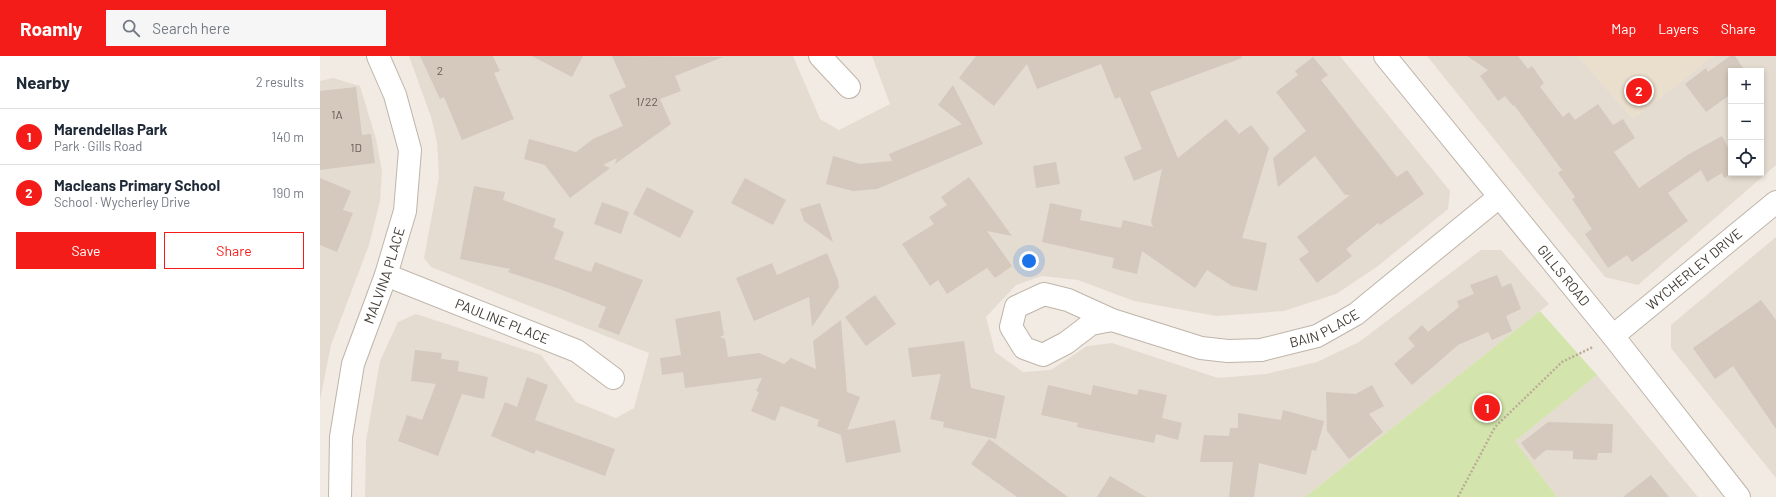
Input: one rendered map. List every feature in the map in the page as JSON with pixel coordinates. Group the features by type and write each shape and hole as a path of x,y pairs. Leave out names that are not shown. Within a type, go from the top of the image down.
{"street":[{"name":"MALVINA PLACE","path":"340,497 341,438 353,364 386,275 405,211 410,150 395,95 378,56"},
{"path":"820,56 849,87"},
{"name":"GILLS ROAD","path":"1384,56 1613,336 1739,497"},
{"name":"BAIN PLACE","path":"1112,320 1201,348 1228,351 1261,350 1317,336 1356,314 1499,197"},
{"name":"WYCHERLEY DRIVE","path":"1613,336 1776,202"},
{"name":"PAULINE PLACE","path":"386,275 577,351 613,378"}],"path":[{"path":"1458,497 1495,427 1562,362 1613,336"}],"shaded area":[{"path":"409,56 793,56 820,119 839,130 890,104 872,56 1340,56 1450,191 1448,209 1378,266 1336,294 1284,311 1216,316 1134,301 1078,280 1042,276 1016,285 986,317 995,352 1023,372 1051,370 1087,346 1112,343 1218,378 1266,374 1317,362 1359,342 1481,250 1501,250 1549,304 1305,497 365,497 366,441 380,361 398,322 416,314 541,355 576,402 616,418 634,408 649,353 431,267 424,258 439,177 437,142 431,117"},
{"path":"1427,56 1578,56 1633,119 1713,56 1776,56 1776,165 1764,175 1764,68 1728,68 1728,176 1763,176 1638,285 1605,277"},
{"path":"1578,56 1713,56 1633,119"},
{"path":"333,78 360,86 376,139 382,171 380,201 369,245 331,345 320,400 320,81"},
{"path":"1776,237 1776,478 1671,348 1671,325"},
{"path":"1597,375 1698,497 1557,497 1514,441"}],"green space":[{"path":"1540,311 1597,375 1515,441 1557,497 1305,497"}],"building":[{"path":"420,56 493,56 500,71 494,73 514,119 462,140 444,97 440,99"},
{"path":"532,56 583,56 572,77"},
{"path":"612,56 723,57 675,76 681,91 660,99 671,124 615,164 617,158 603,165 610,168 570,198 545,165 524,159 529,139 576,152 593,139 623,126 609,95 626,87"},
{"path":"976,56 1241,56 1242,58 1150,92 1178,158 1226,119 1239,134 1251,125 1269,148 1242,238 1267,243 1257,291 1232,286 1207,270 1195,288 1142,251 1137,274 1112,268 1114,258 1042,242 1050,203 1082,210 1080,220 1121,228 1123,220 1153,227 1151,222 1162,169 1134,181 1124,157 1142,149 1120,97 1115,99 1101,64 1037,89 1027,64 994,106 959,78"},
{"path":"1467,56 1518,56 1528,69 1532,66 1544,83 1540,87 1563,117 1569,112 1575,120 1598,104 1613,125 1623,119 1635,138 1614,152 1639,188 1689,154 1722,136 1728,147 1728,176 1724,178 1722,173 1707,182 1701,170 1668,193 1688,221 1632,262 1627,255 1608,268 1585,234 1592,229 1572,199 1575,197 1558,173 1562,170 1514,105 1513,106 1505,96 1498,101 1480,76 1488,70"},
{"path":"1730,56 1735,56 1743,68 1728,68 1728,96 1706,112 1685,84 1706,68 1708,72"},
{"path":"1313,57 1328,75 1321,80 1397,177 1407,170 1424,194 1380,225 1378,223 1346,249 1352,256 1317,283 1299,259 1309,252 1297,237 1350,195 1345,195 1315,156 1278,187 1273,158 1306,131 1276,92 1298,75 1295,71"},
{"path":"953,85 983,144 877,189 853,191 826,184 833,156 860,164 892,161 889,154 962,124 938,105"},
{"path":"356,87 362,135 371,134 375,163 320,170 320,91"},
{"path":"1056,162 1060,184 1036,188 1033,166"},
{"path":"969,177 1012,236 987,231 1012,266 995,278 987,268 947,294 938,280 930,286 902,244 934,224 929,217 947,205 941,197"},
{"path":"320,178 351,191 343,210 353,213 337,252 320,245"},
{"path":"745,178 786,200 773,225 731,203"},
{"path":"474,186 505,192 503,200 556,219 553,227 564,232 554,259 591,272 595,262 643,280 619,335 598,327 606,307 557,288 508,272 510,269 460,259"},
{"path":"647,187 694,211 680,238 633,214"},
{"path":"602,202 629,212 621,234 594,224"},
{"path":"820,203 833,242 804,221 800,209"},
{"path":"827,253 838,280 839,287 812,327 809,297 754,321 736,278 772,263 777,275"},
{"path":"1497,275 1502,287 1511,283 1521,309 1506,316 1512,331 1492,340 1488,332 1458,345 1412,385 1394,364 1415,346 1408,338 1422,325 1428,332 1459,307 1457,301 1474,294 1470,285"},
{"path":"875,295 896,324 866,346 845,317"},
{"path":"1761,300 1776,320 1776,429 1733,366 1715,379 1693,348"},
{"path":"720,311 724,335 720,337 725,339 728,357 759,353 784,364 791,358 816,369 813,341 841,320 847,392 860,397 847,430 895,420 901,452 846,463 841,435 817,426 819,420 781,406 775,421 751,411 759,392 756,391 762,378 685,388 683,372 662,375 660,358 681,355 675,319"},
{"path":"964,341 971,388 1005,396 996,439 943,427 944,422 930,419 941,374 912,377 908,348"},
{"path":"415,350 442,353 441,359 459,361 458,371 488,377 484,399 462,394 438,456 398,441 407,415 422,420 436,384 411,381"},
{"path":"527,377 548,385 535,420 615,449 605,476 536,450 534,454 491,436 505,402 517,407"},
{"path":"1048,385 1091,395 1093,385 1137,395 1139,389 1167,395 1162,418 1182,423 1178,440 1156,434 1154,443 1077,427 1078,423 1041,415"},
{"path":"1372,385 1384,406 1369,414 1383,432 1349,459 1327,431 1326,392 1356,394"},
{"path":"1283,410 1324,421 1316,451 1312,450 1306,475 1259,463 1254,497 1229,497 1233,462 1200,462 1204,435 1229,436 1230,428 1238,428 1238,413 1281,420"},
{"path":"1548,422 1613,424 1612,453 1598,453 1597,460 1573,459 1573,451 1546,450 1534,460 1521,443"},
{"path":"989,439 1068,497 1017,497 971,464"},
{"path":"1651,475 1669,497 1623,497"},
{"path":"1110,476 1146,497 1097,497"}],"place":[{"name":"Macleans Primary School","path":"1639,91"},
{"name":"Marendellas Park","path":"1487,408"}]}
